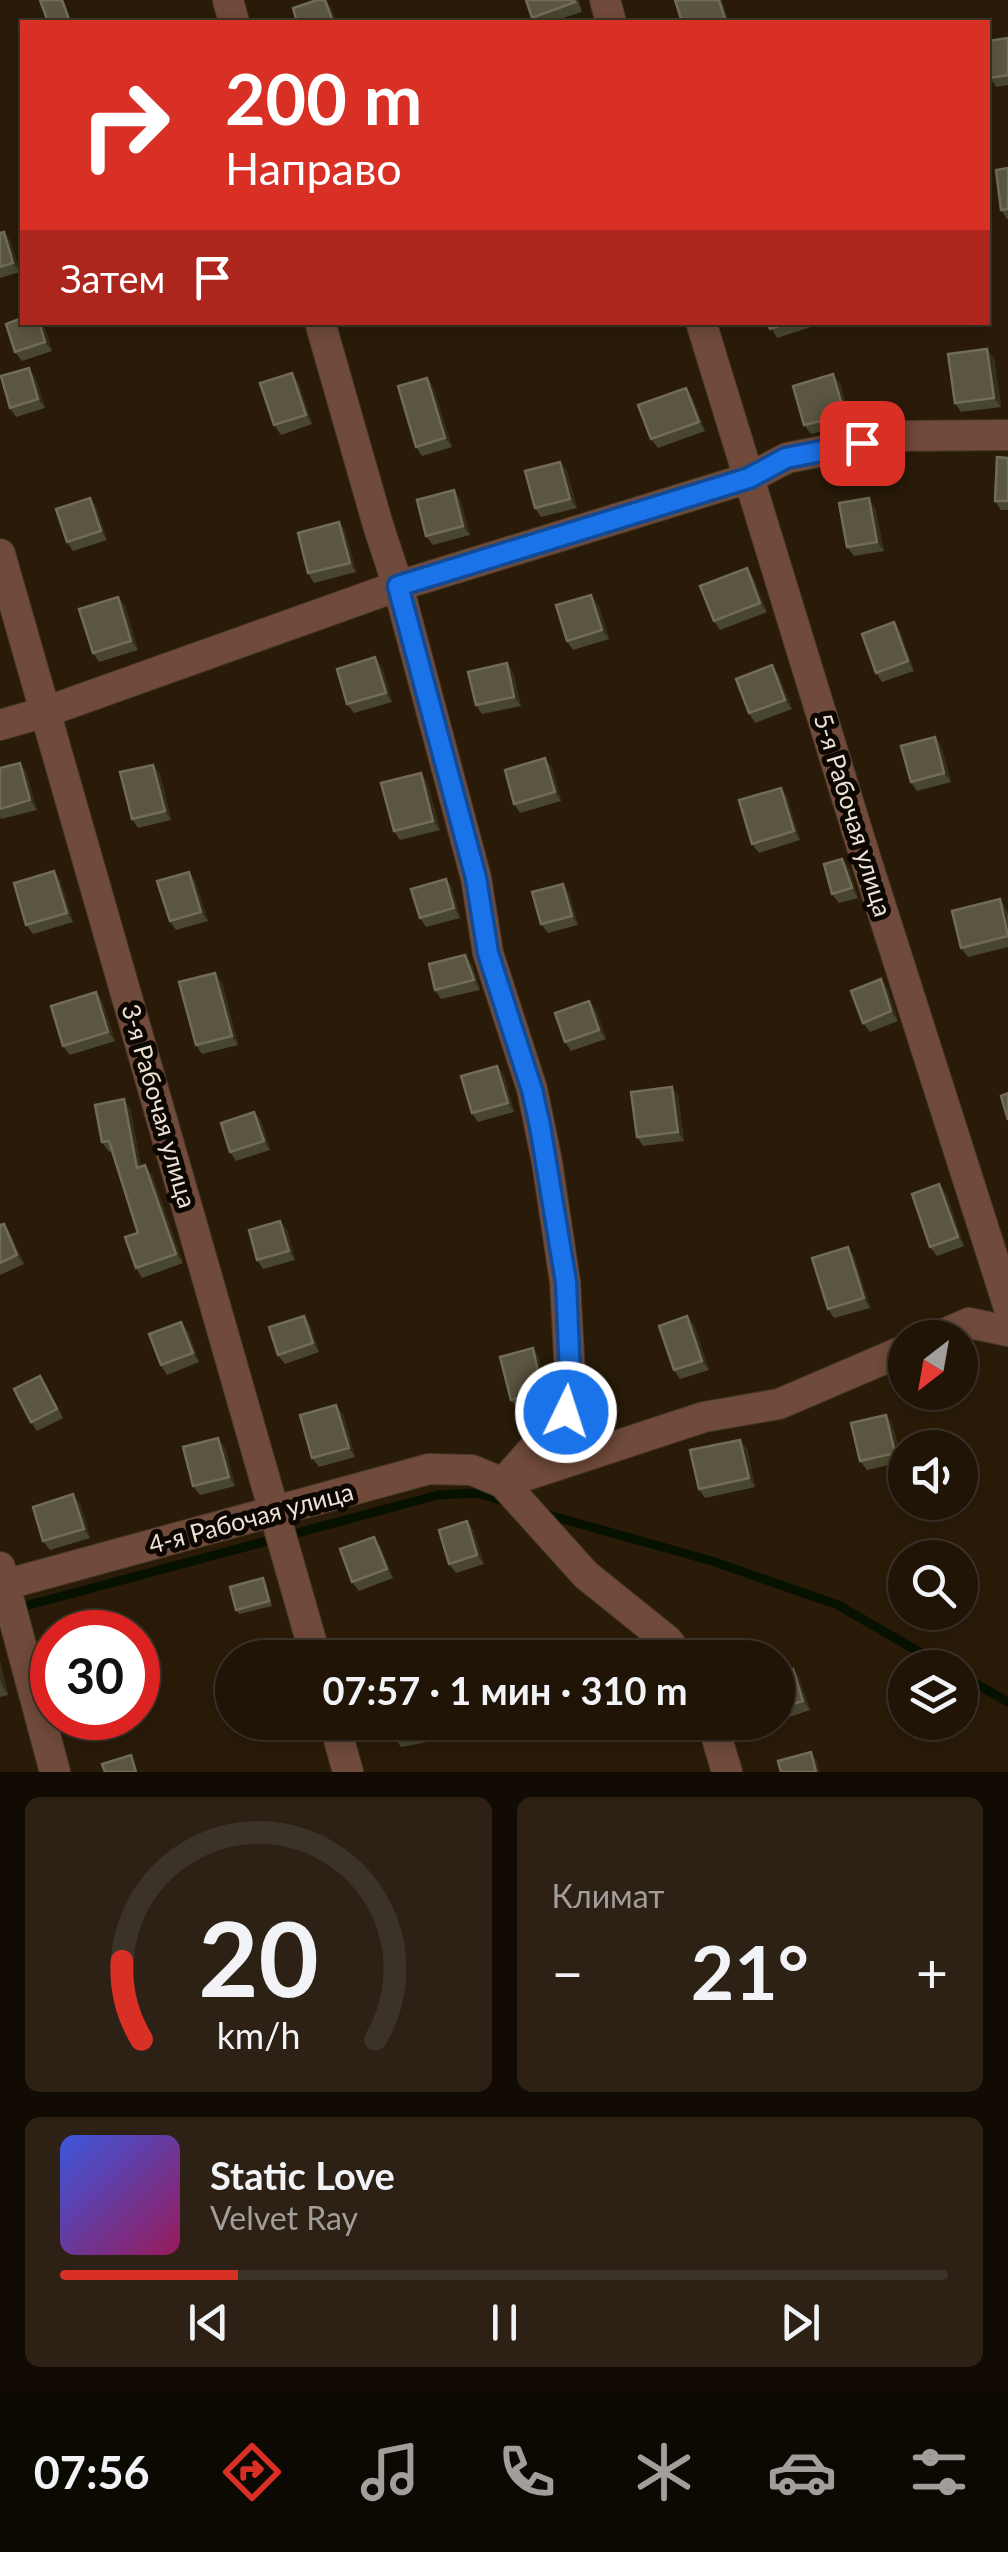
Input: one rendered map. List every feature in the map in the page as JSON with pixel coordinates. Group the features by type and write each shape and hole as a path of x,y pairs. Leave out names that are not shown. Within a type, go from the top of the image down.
{"street":[{"path":"321,325 398,586 476,878 488,953 532,1090 566,1282 570,1375 566,1412 503,1483"},
{"name":"5-я Рабочая улица","path":"703,325 1008,1306"},
{"path":"0,725 398,586 749,478 786,458 900,436 1008,434"},
{"name":"3-я Рабочая улица","path":"0,554 311,1640"},
{"path":"978,1325 1008,1332"},
{"path":"503,1483 704,1417 779,1404 888,1357"},
{"name":"4-я Рабочая улица","path":"2,1579 276,1512 429,1469 472,1470 503,1483"},
{"path":"503,1483 586,1575 668,1640"},
{"path":"2,1579 55,1772"},
{"path":"339,1740 348,1772"},
{"path":"717,1740 727,1772"}],"building":[{"path":"40,0 62,0 69,20 47,20"},
{"path":"325,0 332,20 296,20 293,8"},
{"path":"526,0 574,0 575,2 532,18"},
{"path":"675,0 719,0 725,19 721,20 681,20"},
{"path":"1008,38 1008,75 990,78 990,41"},
{"path":"1008,168 1008,209 1001,210 996,170"},
{"path":"4,232 13,263 0,267 0,233"},
{"path":"20,319 20,325 40,325 45,342 15,352 6,324"},
{"path":"987,349 994,398 955,403 948,354"},
{"path":"29,368 38,399 10,408 1,376"},
{"path":"292,373 306,415 274,425 260,383"},
{"path":"833,374 845,415 804,425 793,386"},
{"path":"427,378 445,438 416,447 398,386"},
{"path":"686,388 699,422 651,439 638,405"},
{"path":"997,457 1008,458 1008,501 995,501"},
{"path":"560,462 570,499 535,508 525,471"},
{"path":"454,490 463,526 426,536 417,500"},
{"path":"90,498 101,531 67,542 56,509"},
{"path":"869,498 877,542 847,547 839,503"},
{"path":"339,522 350,563 308,573 298,533"},
{"path":"747,568 760,603 714,621 700,586"},
{"path":"591,595 602,630 567,641 556,605"},
{"path":"118,597 131,641 93,653 79,609"},
{"path":"894,622 908,661 876,673 862,634"},
{"path":"375,657 386,693 347,704 337,669"},
{"path":"507,663 514,697 476,705 468,672"},
{"path":"772,665 785,700 749,713 736,679"},
{"path":"935,737 944,773 911,782 901,746"},
{"path":"545,758 555,792 514,804 505,770"},
{"path":"20,763 30,800 0,809 0,768"},
{"path":"153,765 165,811 132,819 120,772"},
{"path":"421,773 433,821 394,831 381,783"},
{"path":"781,788 794,831 752,844 739,800"},
{"path":"842,859 852,888 832,894 824,864"},
{"path":"54,871 67,913 26,925 14,883"},
{"path":"189,872 201,912 170,921 157,881"},
{"path":"446,879 454,908 420,918 411,889"},
{"path":"563,884 572,916 541,924 532,892"},
{"path":"1000,899 1008,936 961,948 952,911"},
{"path":"465,955 474,980 435,990 429,964"},
{"path":"215,973 232,1036 196,1045 179,982"},
{"path":"881,979 891,1011 863,1023 851,991"},
{"path":"96,992 108,1032 63,1046 51,1006"},
{"path":"589,1001 599,1030 565,1042 555,1013"},
{"path":"497,1066 508,1103 472,1113 461,1076"},
{"path":"672,1087 678,1132 637,1137 631,1092"},
{"path":"1008,1093 1008,1120 1001,1096"},
{"path":"124,1099 137,1168 145,1165 176,1254 136,1268 125,1237 138,1233 109,1141 102,1142 95,1105"},
{"path":"254,1112 264,1141 230,1152 221,1123"},
{"path":"939,1184 958,1237 930,1247 912,1194"},
{"path":"280,1221 289,1251 257,1260 249,1230"},
{"path":"4,1224 17,1255 0,1263 0,1225"},
{"path":"848,1247 864,1298 828,1309 812,1258"},
{"path":"304,1316 313,1343 278,1355 269,1327"},
{"path":"687,1316 702,1361 674,1370 659,1326"},
{"path":"181,1322 193,1353 161,1365 149,1334"},
{"path":"533,1348 542,1391 511,1400 500,1357"},
{"path":"40,1376 57,1409 31,1422 14,1389"},
{"path":"336,1405 349,1448 312,1458 300,1415"},
{"path":"886,1415 888,1455 860,1461 851,1423"},
{"path":"218,1438 229,1477 193,1486 183,1447"},
{"path":"740,1440 749,1478 699,1489 690,1450"},
{"path":"73,1494 84,1529 43,1541 33,1507"},
{"path":"467,1521 477,1555 449,1564 439,1530"},
{"path":"374,1537 387,1569 352,1582 340,1549"},
{"path":"263,1578 269,1601 236,1610 230,1587"},
{"path":"795,1675 803,1701 795,1704"},
{"path":"811,1752 816,1772 781,1772 778,1761"},
{"path":"131,1755 136,1772 105,1772 102,1764"}],"waterway":[{"path":"18,1608 438,1495 477,1493 507,1502"},
{"path":"545,1514 712,1561 838,1605 916,1650"},
{"path":"978,1685 1008,1702"}],"route":[{"path":"566,1412 570,1375 566,1282 540,1126 488,953 476,878 398,586 749,478 786,458 862,443"}]}
